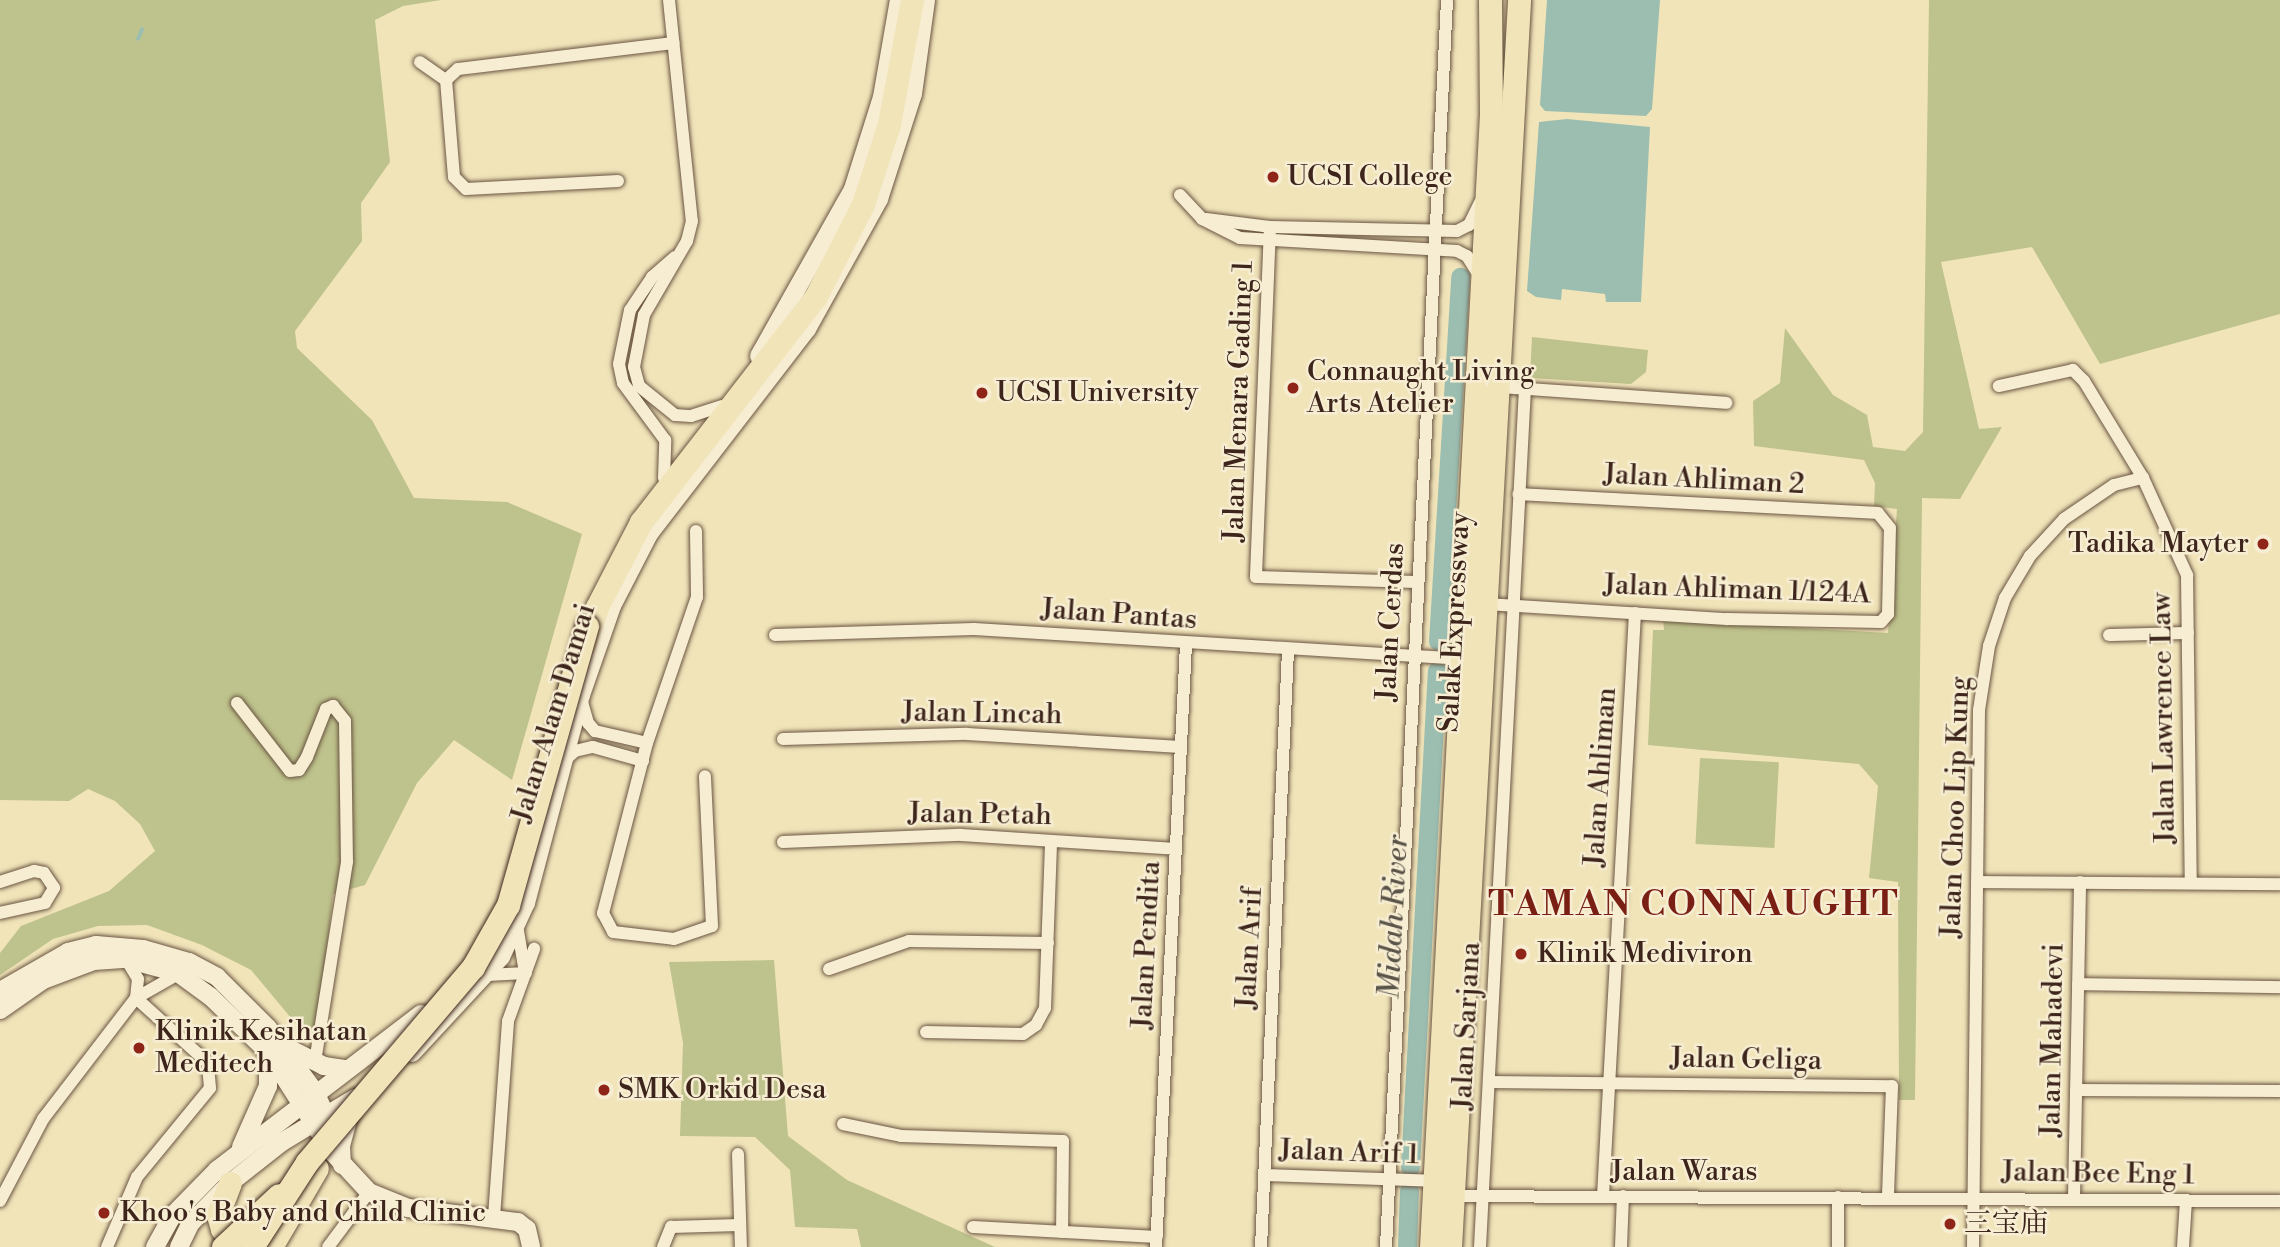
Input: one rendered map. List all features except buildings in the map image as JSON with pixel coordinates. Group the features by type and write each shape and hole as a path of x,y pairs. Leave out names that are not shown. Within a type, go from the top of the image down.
{"highway":[{"path":"271,1247 317,1168 478,967 512,906 569,692 597,607 641,522 815,298 870,181 889,124 910,0"},
{"path":"253,1247 307,1162 473,967 508,905 565,691 594,606 638,520 811,297 859,204 885,124 910,0"},
{"name":"Salak Expressway","path":"1431,1247 1487,184 1490,0"},
{"name":"Salak Expressway","path":"1450,1247 1519,0"},
{"path":"223,1247 256,1212 317,1168"},
{"path":"230,1182 218,1215 222,1229 240,1247"}],"main road":[{"name":"Jalan Alam Damai","path":"155,1247 173,1214 238,1153 421,1015 483,942 513,880 571,651 589,601 639,511 748,373 796,296 853,189 882,97 899,0"},
{"name":"Jalan Alam Damai","path":"179,1247 190,1224 230,1182 282,1142 356,1097 415,1050 487,975 517,923 565,760 581,695 612,606 649,534 807,329 879,199 913,94 926,0"},
{"path":"0,991 85,947 143,949 189,962 217,977 274,1047 309,1097 342,1165"},
{"path":"0,1010 43,980 94,961 126,959 178,973 274,1047 315,1062 346,1069"},
{"path":"238,1153 268,1086 274,1047"},
{"path":"342,1165 341,1146 356,1097"},
{"path":"321,1120 329,1148 369,1192 408,1208 518,1222 527,1229 531,1247"},
{"path":"282,1142 329,1148"}],"street":[{"path":"669,0 693,205 687,241 640,326 635,346 639,386 665,411 691,416 721,406"},
{"name":"Jalan Cerdas","path":"1386,1247 1432,250 1447,0"},
{"path":"446,80 458,69 673,43"},
{"path":"420,62 446,80"},
{"path":"446,80 454,177 466,189 618,181"},
{"path":"1202,219 1270,227 1457,231 1469,225 1487,184"},
{"path":"1180,195 1202,219 1240,238 1270,243 1432,250 1468,256 1481,279"},
{"name":"Jalan Menara Gading 1","path":"1270,227 1256,577 1418,582"},
{"path":"664,478 665,440 623,383 621,344 626,320 637,297 678,255"},
{"path":"626,320 640,326"},
{"path":"621,344 635,346"},
{"path":"1999,386 2073,370 2084,380 2143,478"},
{"path":"1499,387 1726,403"},
{"name":"Jalan Sarjana","path":"1480,1247 1525,389"},
{"name":"Jalan Lawrence Law","path":"2143,478 2187,575 2191,883"},
{"name":"Jalan Choo Lip Kung","path":"1973,1247 1981,692 1989,646 2005,598 2030,556 2067,516 2113,485 2143,478"},
{"name":"Jalan Ahliman 2","path":"1519,494 1878,513 1885,518"},
{"name":"Jalan Ahliman 1/124A","path":"1486,604 1635,614 1881,622 1888,614 1890,528 1885,518"},
{"path":"696,531 697,597 647,743 603,913 613,932 674,939 712,926 705,776"},
{"name":"Jalan Ahliman","path":"1603,1196 1635,614"},
{"name":"Jalan Pantas","path":"775,635 974,629 1460,659"},
{"path":"2109,635 2188,633"},
{"name":"Jalan Pendita","path":"1157,1242 1186,644"},
{"name":"Jalan Arif","path":"1261,1247 1288,650"},
{"path":"581,695 583,713 596,732 647,743"},
{"path":"237,702 290,771 299,770 307,757 326,709 333,706 345,722 347,862 315,1062"},
{"name":"Jalan Lincah","path":"783,739 967,734 1181,747"},
{"path":"565,760 575,751 593,747 643,761"},
{"name":"Jalan Petah","path":"783,842 961,835 1176,849"},
{"path":"926,1032 1031,1031 1045,1007 1051,841"},
{"path":"0,882 34,872 44,873 54,888 45,903 0,914"},
{"path":"1977,882 2280,884"},
{"name":"Jalan Mahadevi","path":"2074,1199 2080,882"},
{"path":"517,923 526,973"},
{"path":"829,969 909,941 1048,943"},
{"path":"494,1217 507,1032 534,949"},
{"path":"126,959 138,979 136,998"},
{"path":"0,1201 43,1119 136,998 178,973"},
{"path":"487,975 526,973"},
{"path":"2078,984 2280,987"},
{"path":"107,1247 137,1177 210,1088 208,1063 136,998"},
{"name":"Jalan Geliga","path":"1489,1082 1892,1086 1888,1197"},
{"path":"2076,1090 2280,1091"},
{"path":"843,1124 901,1136 1063,1141 1062,1232"},
{"path":"738,1154 741,1247"},
{"name":"Jalan Arif 1","path":"1264,1175 1433,1181"},
{"path":"328,1247 369,1192"},
{"name":"Jalan Waras","path":"1451,1196 1916,1197"},
{"path":"1621,1247 1623,1196"},
{"path":"1838,1247 1839,1197"},
{"name":"Jalan Bee Eng 1","path":"1916,1197 2280,1200"},
{"path":"2183,1247 2186,1200"},
{"path":"663,1247 671,1227 740,1224"},
{"path":"973,1227 1062,1232 1157,1242"}],"green space":[{"path":"0,0 441,0 403,6 375,20 390,162 361,203 362,241 295,331 297,348 372,420 414,498 507,502 582,534 512,780 454,740 417,783 365,885 333,894 316,1048 251,970 202,945 147,925 98,926 53,939 0,975 0,953 21,926 109,891 155,851 140,824 115,801 88,789 69,801 0,800"},
{"path":"1929,0 2280,0 2280,314 2100,364 2032,247 1941,262 1979,429 2002,427 1960,499 1922,498 1915,1100 1899,1100 1898,882 1869,878 1878,786 1859,764 1648,745 1653,630 1664,630 1663,620 1888,633 1897,509 1874,506 1875,483 1864,460 1754,446 1753,401 1780,383 1785,328 1833,395 1867,415 1873,447 1905,451 1923,432"},
{"path":"1532,337 1648,350 1646,372 1631,384 1530,378"},
{"path":"1700,758 1779,762 1774,848 1695,844"},
{"path":"774,960 788,1136 847,1180 995,1247 861,1247 857,1229 795,1227 790,1170 755,1137 680,1136 683,1043 669,962"}],"shaded area":[{"path":"1547,0 1660,0 1652,109 1646,116 1545,111 1540,105"},
{"path":"1567,119 1650,127 1641,302 1606,302 1605,294 1562,289 1561,300 1536,297 1527,291 1539,122"}],"waterway":[{"path":"138,39 142,30"},
{"name":"Midah River","path":"1438,641 1460,277"},
{"name":"Midah River","path":"1410,1167 1437,671"},
{"path":"1407,1247 1409,1190"}],"place":[{"name":"UCSI College","path":"1273,177"},
{"name":"Connaught Living Arts Atelier","path":"1293,388"},
{"name":"UCSI University","path":"982,393"},
{"name":"Tadika Mayter","path":"2263,544"},
{"name":"Klinik Mediviron","path":"1521,954"},
{"name":"Klinik Kesihatan Meditech","path":"139,1048"},
{"name":"SMK Orkid Desa","path":"604,1090"},
{"name":"Khoo's Baby and Child Clinic","path":"104,1213"},
{"name":"三宝庙","path":"1950,1224"}],"district":[{"name":"TAMAN CONNAUGHT","path":"1694,905"}]}
